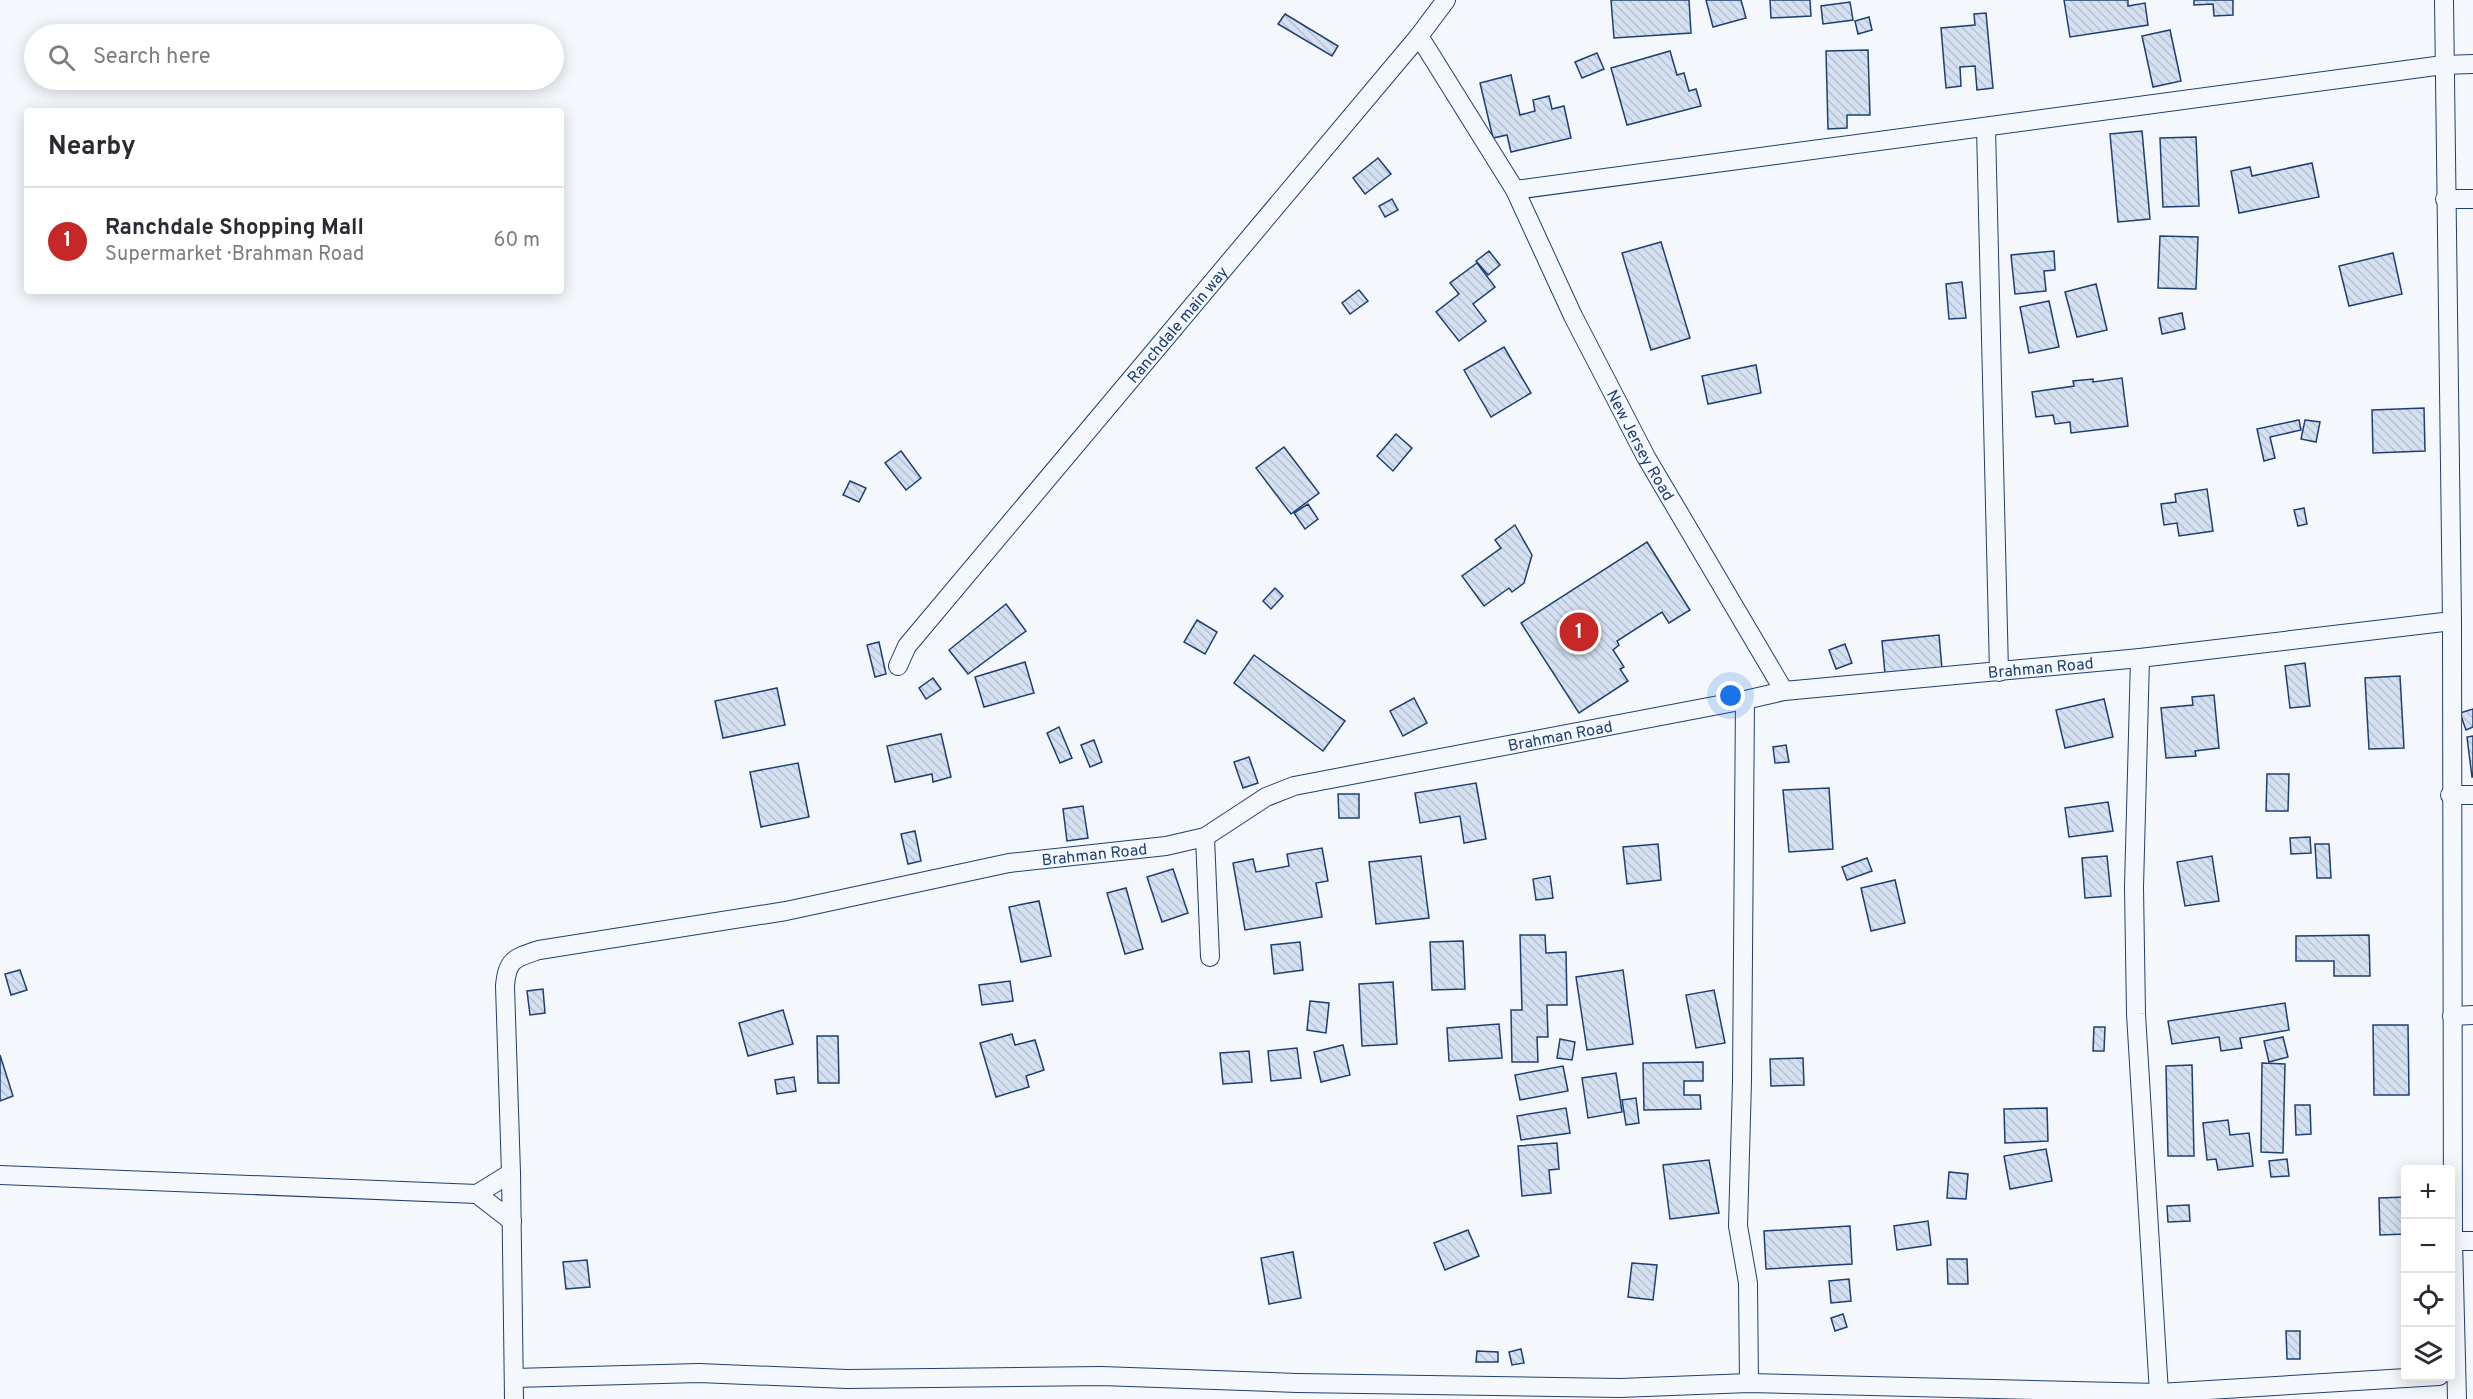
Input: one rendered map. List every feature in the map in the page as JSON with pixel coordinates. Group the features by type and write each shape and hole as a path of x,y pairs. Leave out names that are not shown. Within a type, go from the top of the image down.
{"street":[{"name":"Ranchdale main way","path":"898,666 907,646 1419,36 1446,0"},
{"path":"2444,0 2443,65 2452,621 2450,795 2453,1219"},
{"name":"New Jersey Road","path":"1419,36 1515,190 1573,316 1646,457 1784,691"},
{"path":"1515,190 2443,65 2473,64"},
{"path":"1986,128 1999,672"},
{"path":"2445,199 2473,199"},
{"name":"Brahman Road","path":"514,1399 506,969 515,958 539,950 688,924 786,911 1009,863 1166,846 1205,837 1266,797 1294,786 1784,691 2140,658 2452,621"},
{"path":"2140,658 2134,887 2136,1014 2159,1393"},
{"path":"1745,700 1738,1226 1748,1283 1749,1383"},
{"path":"2450,795 2473,795"},
{"path":"1205,837 1210,957"},
{"path":"2452,1016 2473,1015"},
{"path":"0,1175 477,1194 511,1173"},
{"path":"477,1194 512,1221"},
{"path":"2455,1241 2473,1241"},
{"path":"2453,1273 2454,1327"},
{"path":"514,1378 699,1373 847,1378 1101,1376 1540,1392 1749,1383 2006,1393 2159,1393 2401,1379"},
{"path":"2455,1381 2457,1399"}],"building":[{"path":"1611,0 1689,0 1691,33 1614,38"},
{"path":"1706,0 1741,0 1746,18 1713,27"},
{"path":"1770,0 1810,0 1811,16 1771,18"},
{"path":"2064,0 2128,0 2128,6 2145,3 2148,25 2070,37"},
{"path":"2194,0 2233,0 2233,15 2214,16 2213,4 2194,5"},
{"path":"1850,2 1853,20 1823,24 1821,6"},
{"path":"1986,13 1993,88 1977,90 1975,66 1960,67 1961,86 1946,88 1941,28 1975,25 1974,14"},
{"path":"1285,14 1338,46 1332,56 1278,24"},
{"path":"1869,17 1872,30 1858,34 1855,21"},
{"path":"2170,30 2181,81 2153,87 2142,36"},
{"path":"1868,50 1870,115 1847,115 1847,128 1828,129 1826,51"},
{"path":"1670,51 1677,75 1684,73 1689,91 1696,89 1701,106 1627,125 1611,68"},
{"path":"1597,53 1604,69 1582,78 1575,62"},
{"path":"1511,75 1520,115 1535,111 1533,100 1549,96 1552,109 1564,106 1571,138 1511,152 1507,135 1493,138 1480,83"},
{"path":"2142,131 2150,219 2118,222 2110,134"},
{"path":"2196,137 2199,206 2163,207 2160,138"},
{"path":"1378,158 1391,174 1365,194 1353,178"},
{"path":"2312,163 2319,197 2239,213 2231,171 2250,167 2252,176"},
{"path":"1392,199 1398,210 1385,217 1379,206"},
{"path":"2160,236 2198,237 2196,289 2158,288"},
{"path":"1661,242 1690,338 1651,350 1622,253"},
{"path":"1489,251 1500,265 1488,275 1476,261"},
{"path":"2054,251 2055,270 2044,271 2046,291 2015,294 2011,255"},
{"path":"2393,253 2402,294 2349,306 2339,266"},
{"path":"1477,263 1495,287 1473,304 1486,321 1459,341 1436,312 1459,294 1450,283"},
{"path":"1962,282 1966,318 1949,319 1946,284"},
{"path":"2096,284 2107,330 2077,337 2065,292"},
{"path":"1359,290 1368,301 1350,314 1342,303"},
{"path":"2049,301 2059,347 2029,353 2020,307"},
{"path":"2182,313 2185,329 2162,334 2159,318"},
{"path":"1504,347 1531,393 1491,417 1464,370"},
{"path":"1756,365 1761,393 1708,404 1702,376"},
{"path":"2122,378 2128,426 2071,433 2070,422 2055,424 2053,415 2036,417 2032,392 2074,386 2073,381 2093,379 2093,382"},
{"path":"2424,408 2425,451 2373,453 2372,410"},
{"path":"2299,420 2301,430 2270,437 2275,458 2264,461 2257,429"},
{"path":"2305,420 2320,422 2316,442 2301,439"},
{"path":"1396,434 1412,448 1393,471 1377,456"},
{"path":"1284,447 1319,493 1291,514 1256,468"},
{"path":"901,451 921,478 906,490 885,463"},
{"path":"850,481 866,488 859,502 843,495"},
{"path":"2207,489 2213,531 2179,536 2177,523 2164,525 2161,504 2176,502 2175,494"},
{"path":"1308,504 1318,519 1305,529 1294,513"},
{"path":"2304,508 2307,524 2298,526 2294,510"},
{"path":"1515,525 1532,555 1524,583 1512,592 1509,588 1484,606 1462,576 1501,548 1495,540"},
{"path":"1647,542 1690,610 1669,623 1662,612 1617,641 1619,645 1613,650 1624,667 1620,669 1628,681 1579,713 1521,623"},
{"path":"1275,588 1283,596 1271,609 1263,601"},
{"path":"1006,604 1026,631 968,674 949,650"},
{"path":"1197,620 1217,632 1205,654 1184,642"},
{"path":"1939,635 1942,669 1885,674 1882,641"},
{"path":"879,642 886,674 875,677 867,645"},
{"path":"1845,644 1852,663 1836,669 1829,650"},
{"path":"1254,655 1345,721 1323,751 1234,683"},
{"path":"1025,662 1034,693 984,707 975,677"},
{"path":"2305,663 2310,706 2290,708 2285,666"},
{"path":"2400,676 2404,748 2369,749 2365,678"},
{"path":"933,678 941,689 926,699 919,688"},
{"path":"777,688 785,725 723,738 715,701"},
{"path":"2214,695 2219,748 2195,751 2196,756 2166,758 2161,708 2193,705 2192,697"},
{"path":"1414,698 1427,723 1403,736 1390,711"},
{"path":"2104,699 2113,737 2065,748 2056,710"},
{"path":"2473,709 2473,727 2466,730 2460,713"},
{"path":"1059,727 1072,758 1060,763 1047,733"},
{"path":"941,734 951,777 933,782 932,774 895,782 887,746"},
{"path":"2473,736 2473,777 2472,777 2467,737"},
{"path":"1094,740 1102,762 1090,767 1081,745"},
{"path":"1786,745 1789,762 1775,763 1773,747"},
{"path":"1249,757 1258,783 1243,788 1234,762"},
{"path":"798,763 809,817 761,827 750,772"},
{"path":"2267,774 2289,774 2288,811 2266,811"},
{"path":"1476,783 1486,839 1464,843 1460,816 1420,823 1415,793"},
{"path":"1829,788 1833,849 1789,852 1783,790"},
{"path":"1338,794 1359,794 1359,818 1339,818"},
{"path":"2108,802 2113,831 2069,837 2065,808"},
{"path":"1083,806 1088,838 1067,841 1063,809"},
{"path":"915,831 921,861 908,864 901,834"},
{"path":"2310,837 2311,853 2291,854 2290,838"},
{"path":"1658,844 1661,880 1627,884 1623,847"},
{"path":"2315,844 2329,844 2331,878 2317,878"},
{"path":"1322,848 1328,881 1316,883 1322,917 1245,930 1233,863 1253,859 1256,872 1289,866 1287,854"},
{"path":"1421,856 1429,918 1376,924 1369,862"},
{"path":"2107,856 2111,896 2085,898 2082,858"},
{"path":"2212,856 2219,901 2185,906 2177,862"},
{"path":"1867,858 1872,871 1847,880 1842,867"},
{"path":"1173,869 1188,913 1162,922 1147,877"},
{"path":"1550,876 1553,898 1536,900 1533,879"},
{"path":"1895,880 1905,923 1871,931 1861,888"},
{"path":"1126,888 1143,949 1125,954 1107,893"},
{"path":"1039,901 1051,956 1021,962 1009,907"},
{"path":"1520,935 1545,935 1546,953 1566,952 1567,1005 1547,1005 1548,1037 1537,1037 1538,1062 1512,1062 1511,1010 1522,1010"},
{"path":"2369,935 2370,976 2334,976 2334,961 2296,961 2296,936"},
{"path":"1463,941 1465,989 1432,990 1430,942"},
{"path":"1300,942 1303,970 1274,974 1271,945"},
{"path":"20,970 27,990 11,995 5,974"},
{"path":"1623,970 1633,1044 1587,1050 1576,977"},
{"path":"1010,981 1013,1001 982,1005 979,985"},
{"path":"1393,982 1397,1044 1362,1046 1359,984"},
{"path":"543,989 545,1013 530,1015 527,991"},
{"path":"1714,990 1725,1043 1696,1048 1686,995"},
{"path":"1310,1001 1329,1003 1326,1033 1307,1030"},
{"path":"2285,1003 2289,1030 2240,1038 2242,1048 2221,1051 2219,1037 2172,1044 2168,1021"},
{"path":"783,1010 793,1044 748,1056 739,1023"},
{"path":"1499,1024 1502,1058 1449,1061 1447,1028"},
{"path":"2373,1025 2408,1025 2409,1095 2374,1095"},
{"path":"2094,1027 2105,1027 2104,1051 2093,1051"},
{"path":"1012,1034 1015,1045 1035,1040 1044,1070 1026,1076 1029,1087 996,1097 980,1043"},
{"path":"817,1036 838,1036 839,1083 818,1083"},
{"path":"2283,1037 2288,1057 2269,1062 2264,1041"},
{"path":"1560,1039 1575,1042 1572,1060 1557,1058"},
{"path":"1343,1045 1350,1075 1321,1082 1314,1052"},
{"path":"1297,1048 1301,1078 1271,1081 1268,1051"},
{"path":"1249,1051 1252,1082 1223,1084 1220,1053"},
{"path":"0,1055 13,1096 0,1101"},
{"path":"1803,1058 1804,1085 1771,1086 1770,1059"},
{"path":"1703,1062 1703,1081 1684,1081 1684,1095 1700,1095 1701,1109 1644,1110 1643,1063"},
{"path":"2262,1063 2285,1064 2283,1153 2261,1152"},
{"path":"2192,1065 2194,1156 2168,1156 2166,1066"},
{"path":"1563,1066 1568,1091 1520,1100 1515,1075"},
{"path":"1616,1073 1622,1112 1588,1118 1582,1078"},
{"path":"794,1077 796,1091 777,1094 775,1080"},
{"path":"1636,1098 1639,1123 1626,1125 1622,1100"},
{"path":"2295,1105 2310,1105 2311,1134 2296,1135"},
{"path":"1566,1108 1570,1133 1521,1140 1517,1116"},
{"path":"2047,1108 2048,1141 2005,1143 2004,1109"},
{"path":"2228,1120 2230,1135 2249,1133 2253,1166 2218,1170 2216,1159 2207,1160 2203,1123"},
{"path":"1557,1143 1559,1169 1549,1170 1551,1193 1522,1196 1518,1146"},
{"path":"2046,1149 2052,1181 2010,1189 2004,1156"},
{"path":"2287,1159 2289,1176 2271,1177 2269,1161"},
{"path":"1709,1160 1719,1213 1670,1219 1663,1165"},
{"path":"1949,1172 1968,1174 1966,1199 1947,1198"},
{"path":"2401,1197 2401,1234 2380,1235 2379,1198"},
{"path":"2189,1205 2190,1221 2168,1222 2167,1206"},
{"path":"1928,1221 1931,1245 1897,1250 1894,1226"},
{"path":"1850,1226 1852,1264 1766,1269 1764,1231"},
{"path":"1468,1230 1479,1256 1445,1270 1434,1243"},
{"path":"1293,1252 1301,1298 1269,1304 1261,1258"},
{"path":"1947,1259 1967,1259 1968,1284 1948,1284"},
{"path":"587,1260 590,1287 566,1289 563,1262"},
{"path":"1632,1263 1657,1265 1653,1300 1628,1297"},
{"path":"1849,1279 1851,1301 1831,1303 1829,1281"},
{"path":"1843,1314 1847,1327 1835,1331 1831,1318"},
{"path":"2286,1331 2300,1331 2300,1359 2287,1359"},
{"path":"1521,1349 1524,1363 1512,1365 1509,1352"},
{"path":"1477,1351 1498,1352 1498,1362 1476,1362"}],"place":[{"name":"Ranchdale Shopping Mall","path":"1579,632"}]}
